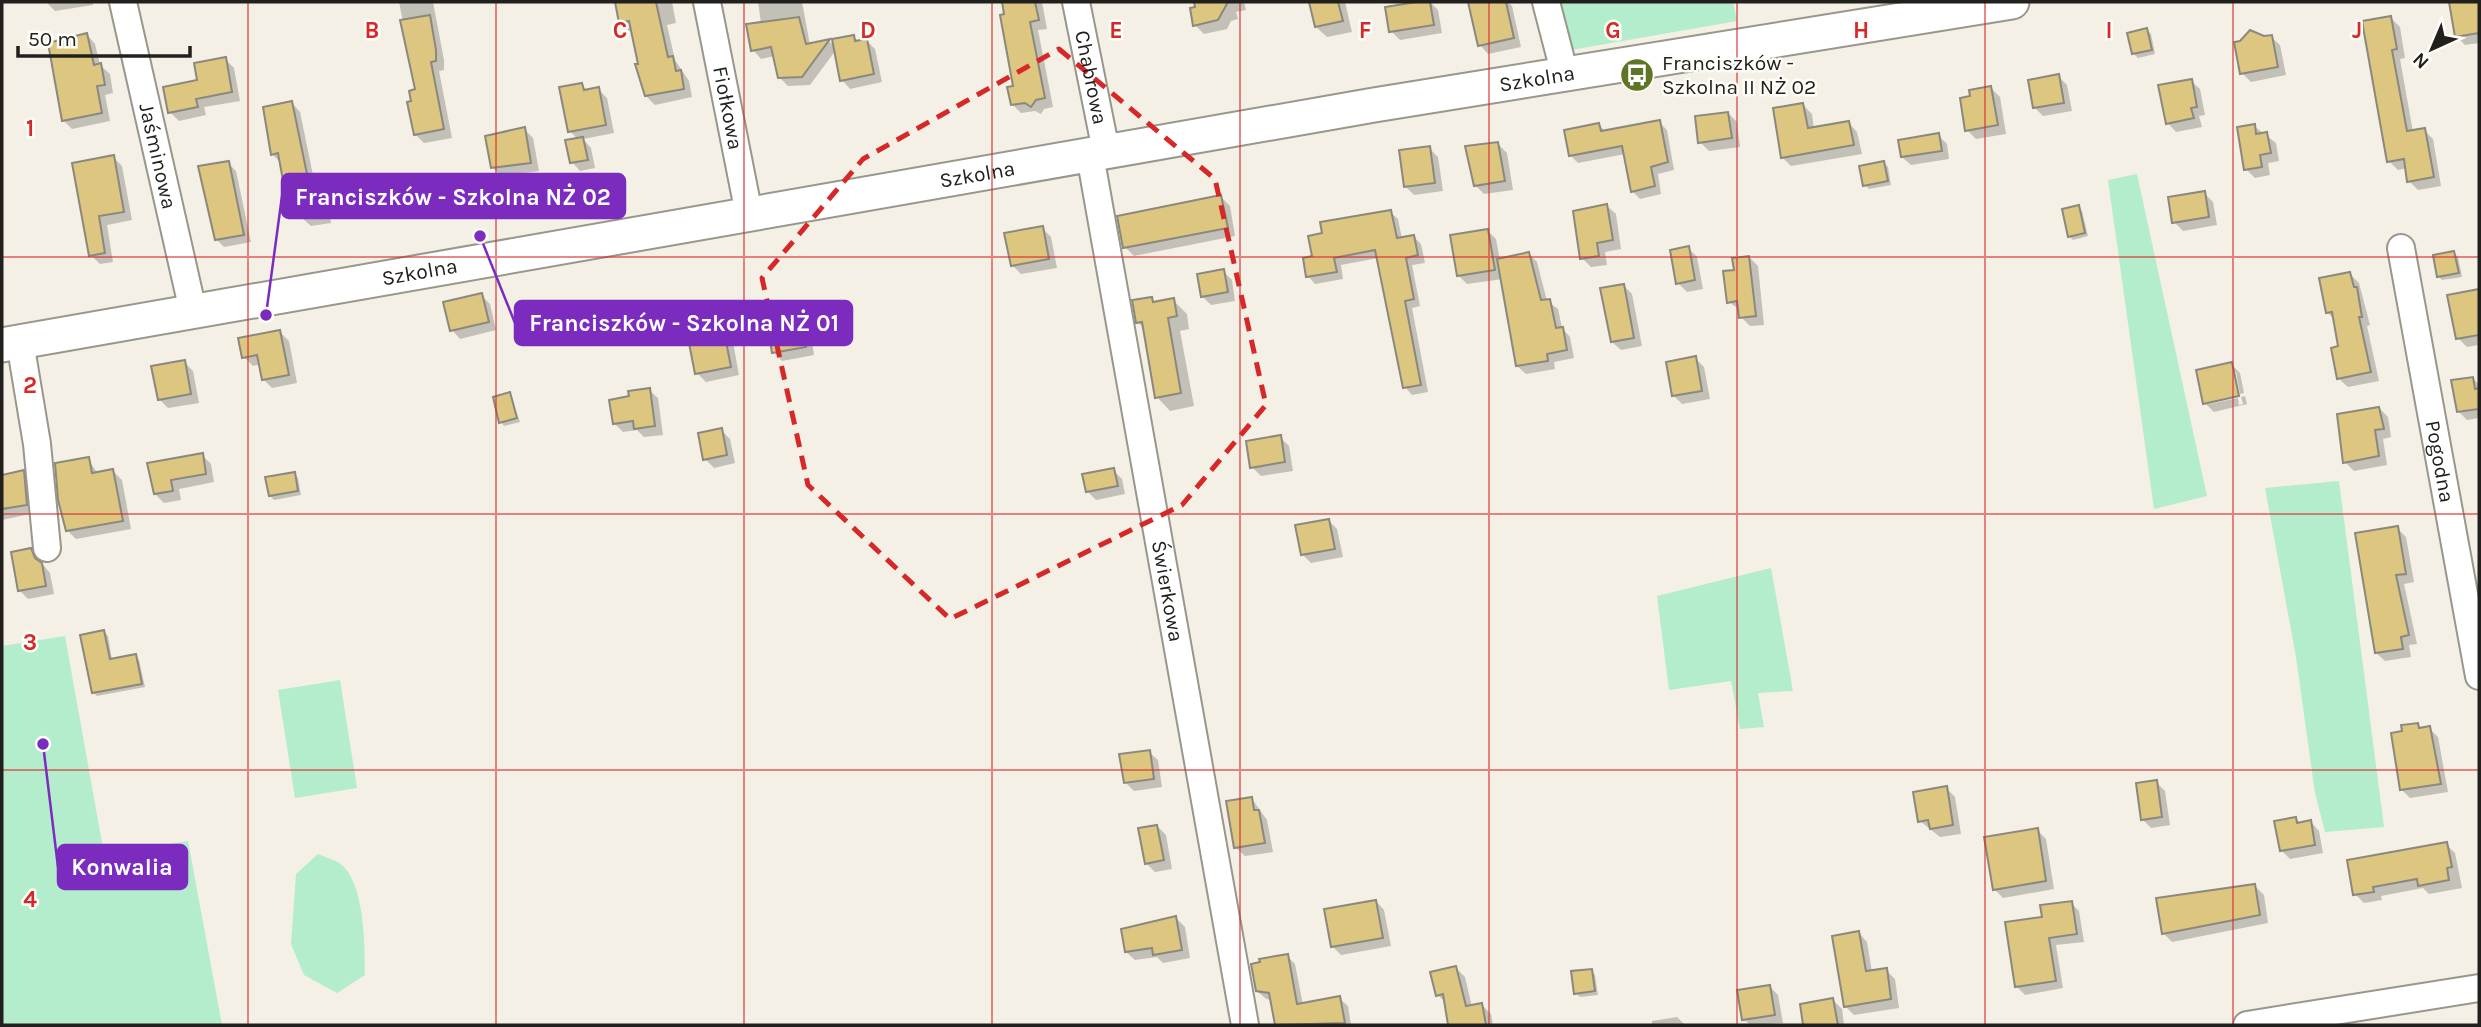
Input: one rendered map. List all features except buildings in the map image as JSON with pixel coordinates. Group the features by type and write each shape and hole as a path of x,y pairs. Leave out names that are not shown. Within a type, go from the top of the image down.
{"street":[{"name":"Jaśminowa","path":"123,2 193,310"},
{"name":"Fiołkowa","path":"707,2 749,214"},
{"name":"Chabrowa","path":"1076,2 1103,136 1100,153"},
{"path":"1546,2 1565,75"},
{"name":"Szkolna","path":"11,343 1100,153 2012,2"},
{"name":"Świerkowa","path":"1100,153 1245,1025"},
{"name":"Pogodna","path":"2401,248 2479,676"},
{"path":"11,343 37,444 47,548"},
{"path":"2247,1025 2479,988"}],"highlighted area":[{"path":"1059,49 1215,179 1266,405 1182,505 950,619 808,485 762,278 863,159"}],"green space":[{"path":"1559,2 1733,2 1737,21 1571,50"},
{"path":"2137,174 2207,496 2154,509 2108,180"},
{"path":"2339,481 2384,827 2325,832 2315,793 2296,657 2265,488"},
{"path":"1771,568 1793,691 1758,693 1764,727 1740,729 1731,681 1669,690 1657,596"},
{"path":"65,636 104,854 188,841 222,1025 2,1025 2,646"},
{"path":"340,680 357,788 295,798 278,690"},
{"path":"318,854 339,863 348,872 359,899 362,915 365,975 337,993 304,975 291,944 296,874"}],"place":[{"name":"Franciszków - Szkolna II NŻ 02","path":"1637,75"},
{"name":"Franciszków - Szkolna NŻ 01","path":"480,236"},
{"name":"Franciszków - Szkolna NŻ 02","path":"266,315"},
{"name":"Konwalia","path":"43,744"}]}
